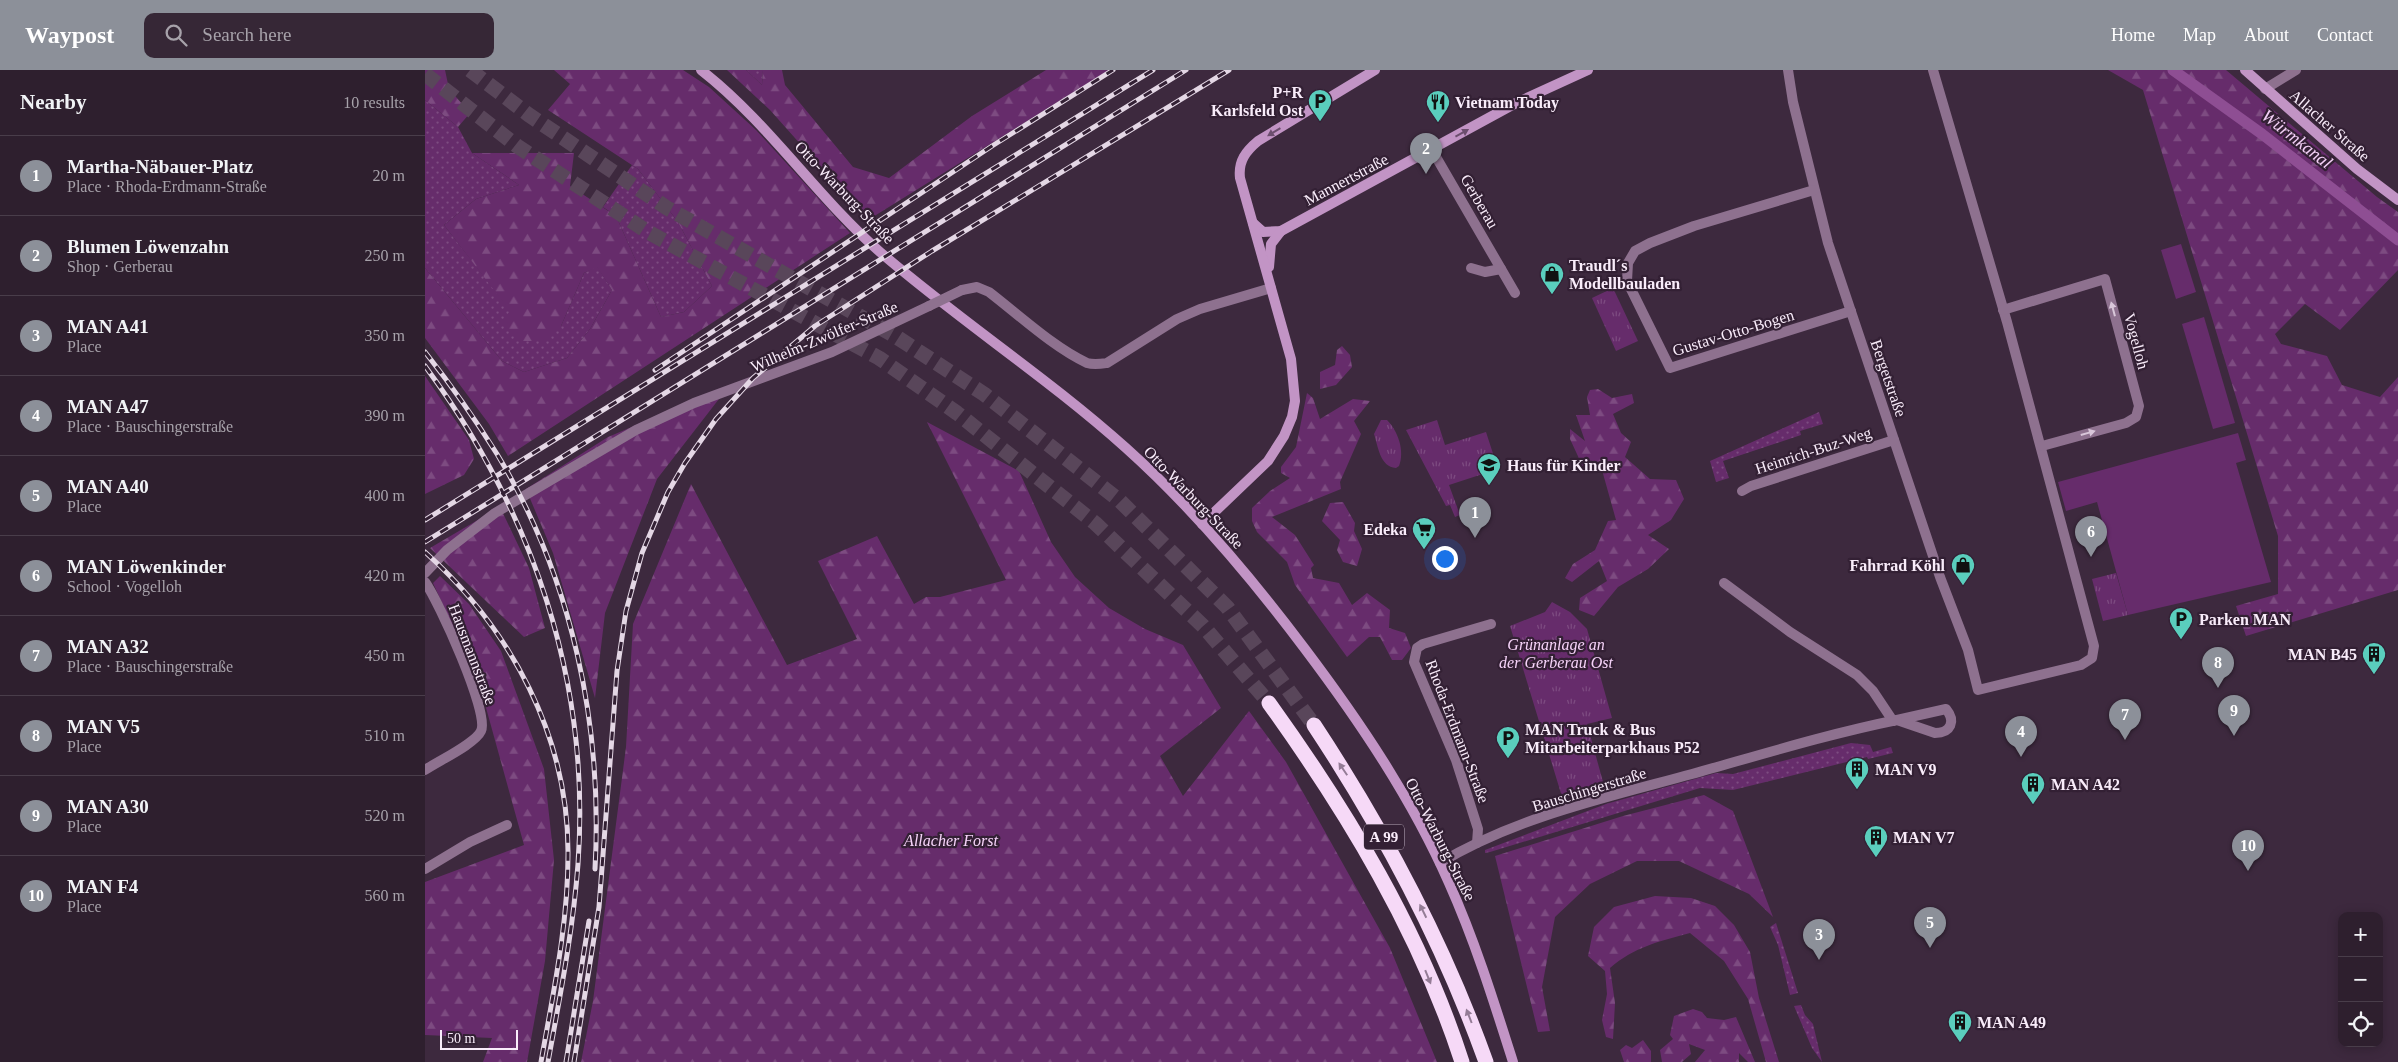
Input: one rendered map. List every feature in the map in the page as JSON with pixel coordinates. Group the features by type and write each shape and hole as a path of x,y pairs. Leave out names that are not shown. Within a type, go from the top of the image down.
{"highway":[{"name":"A 99","path":"1269,703 1311,761 1383,880 1425,969 1462,1062"},
{"name":"A 99","path":"1314,725 1355,787 1410,886 1457,986 1486,1062"}],"main road":[{"name":"Otto-Warburg-Straße","path":"701,70 726,89 759,121 851,225 880,251 1086,413 1134,455 1202,524 1264,595 1334,687 1412,807 1440,863 1468,928 1513,1062"},
{"path":"1202,524 1268,461 1285,436 1292,417 1295,401 1293,371 1239,170 1247,151 1258,141 1375,70"},
{"name":"Mannertstraße","path":"1281,232 1553,84 1588,70"},
{"name":"Allacher Straße","path":"2245,70 2357,169 2398,200"},
{"path":"1253,222 1263,232 1281,232"},
{"path":"1271,288 1269,252 1271,244 1281,232"}],"street":[{"name":"Bergetstraße","path":"1788,70 1793,102 1828,243 1940,577 1968,650 1978,690 2068,669 2088,662 2091,658 2094,646 2041,446"},
{"path":"1933,70 2041,446"},
{"path":"2265,89 2296,70"},
{"name":"Gerberau","path":"1432,150 1515,292"},
{"name":"Gustav-Otto-Bogen","path":"1814,190 1694,226 1650,243 1635,251 1628,263 1627,281 1670,368 1851,311"},
{"path":"1471,268 1485,272 1501,269"},
{"name":"Vogelloh","path":"2003,310 2105,279 2139,406 2136,417 2126,423 2041,446"},
{"name":"Wilhelm-Zwölfer-Straße","path":"425,573 447,550 495,513 636,430 695,403 832,352 962,290 977,287 989,292 1060,346 1089,363 1098,365 1107,363 1185,316 1271,288"},
{"name":"Heinrich-Buz-Weg","path":"1742,491 1747,487 1894,440"},
{"name":"Hausmannstraße","path":"425,582 437,601 472,684 481,713 483,729 477,738 425,770"},
{"path":"1724,583 1790,632 1857,675 1873,690 1895,720"},
{"name":"Rhoda-Erdmann-Straße","path":"1477,843 1477,829 1456,760 1414,662 1417,648 1423,644 1491,624"},
{"name":"Bauschingerstraße","path":"1440,863 1477,843 1537,820 1609,797 1895,720 1946,710 1951,716 1952,724 1948,729 1935,733 1895,720"},
{"path":"425,869 470,842 507,825"}],"green space":[{"path":"425,70 445,70 449,89 470,113 458,127 425,100"},
{"path":"554,70 683,70 709,87 756,130 850,233 508,456 489,424 425,338 425,268 502,361 524,372 567,358 590,329 612,290 597,267 584,273 561,326 544,341 518,341 502,322 510,311 444,225 476,199 519,185 472,153 574,153 570,186 616,216 661,317 684,312 712,286 678,222 638,169 548,110 570,84"},
{"path":"727,70 746,70 762,85 763,70 782,70 785,85 853,167 889,178 972,116 1046,70 1109,70 868,220 770,110"},
{"path":"746,70 763,70 762,85"},
{"path":"2108,70 2226,70 2377,197 2398,212 2398,270 2340,330 2305,304 2275,334 2281,344 2327,356 2342,385 2380,397 2398,377 2398,590 2246,636 2236,606 2278,594 2278,536 2143,90"},
{"path":"425,100 458,127 472,153 519,185 476,199 444,225 511,311 561,326 584,273 597,266 612,290 590,329 567,358 524,372 502,361 425,268"},
{"path":"632,165 638,169 678,222 712,286 684,312 661,317 616,216 603,207"},
{"path":"2181,244 2196,292 2176,299 2161,250"},
{"path":"1613,288 1638,341 1616,351 1592,298"},
{"path":"2204,317 2235,423 2213,429 2182,324"},
{"path":"1342,346 1350,355 1352,367 1336,385 1320,389 1320,372 1335,365 1337,350"},
{"path":"425,376 469,440 474,459 464,475 425,494"},
{"path":"729,386 657,479 605,613 595,698 553,553 526,489 608,437"},
{"path":"1598,389 1612,398 1632,394 1634,403 1613,414 1621,433 1631,442 1625,457 1650,479 1676,480 1684,499 1671,520 1648,535 1669,549 1648,569 1618,587 1594,616 1579,610 1580,598 1607,581 1599,561 1572,582 1565,578 1573,564 1595,550 1608,521 1616,520 1602,470 1583,467 1570,439 1570,429 1585,441 1576,415 1590,415 1587,397 1590,390"},
{"path":"1307,393 1313,398 1320,419 1353,399 1370,401 1354,421 1361,434 1340,482 1341,489 1272,517 1295,535 1314,565 1311,568 1313,578 1339,583 1352,605 1367,593 1390,610 1389,628 1405,633 1411,648 1402,660 1392,660 1380,637 1369,637 1347,657 1295,585 1287,562 1257,532 1252,521 1252,508 1270,491 1290,478 1281,473 1281,467 1296,447"},
{"path":"1819,412 1823,424 1800,431 1801,435 1723,461 1729,478 1716,482 1710,461"},
{"path":"1381,420 1387,420 1397,435 1401,448 1401,460 1396,468 1386,464 1383,460 1374,434"},
{"path":"1437,420 1445,445 1486,432 1498,469 1449,485 1460,515 1455,517 1450,505 1446,506 1406,430"},
{"name":"Allacher Forst","path":"927,422 1019,471 1051,542 1075,577 1109,608 1145,629 1183,645 1221,708 1160,756 1183,796 1249,711 1286,762 1390,948 1437,1062 581,1062 593,1001 626,747 633,624 691,484 787,665 857,639 818,561 877,536 914,604 926,597 940,597 1006,580"},
{"path":"2238,433 2246,460 2236,463 2271,582 2128,615 2097,502 2066,511 2058,482"},
{"path":"1343,502 1355,523 1354,531 1362,549 1357,566 1343,562 1337,550 1340,540 1322,521 1330,503"},
{"path":"500,507 529,568 545,628 524,637 430,548"},
{"path":"2116,573 2128,615 2103,621 2092,579"},
{"path":"440,576 469,604 501,651 544,769 554,860 545,961 527,1062 483,1062 492,1038 425,1035 425,882 524,845 480,686 433,583"},
{"name":"Grünanlage an der Gerberau Ost","path":"1552,602 1570,612 1587,629 1612,718 1587,724 1605,789 1563,800 1510,626 1545,612"},
{"path":"1851,743 1870,745 1873,752 1891,747 1893,753 1868,759 1867,757 1733,790 1700,788 1485,853 1485,850 1606,804 1716,773 1733,774"},
{"path":"1704,795 1733,811 1773,917 1749,894 1679,861 1637,861 1590,884 1555,917 1542,987 1550,1031 1538,1032 1495,856 1623,816"},
{"path":"1655,896 1691,898 1715,906 1734,925 1750,952 1759,998 1779,1062 1766,1062 1748,999 1724,961 1690,933 1638,950 1610,968 1615,1003 1613,1039 1606,1037 1602,1020 1607,994 1605,971 1588,956 1594,927 1614,907"},
{"path":"1776,923 1798,993 1790,995 1778,945 1770,927"},
{"path":"1801,1005 1805,1015 1813,1024 1822,1062 1812,1048 1794,1006"},
{"path":"1693,1009 1702,1012 1707,1018 1724,1020 1736,1017 1755,1062 1748,1062 1739,1053 1739,1062 1695,1062 1705,1050 1689,1044 1691,1054 1682,1062 1662,1062 1660,1050 1673,1039 1670,1035 1674,1016"},
{"path":"1643,1040 1651,1051 1651,1062 1624,1062 1620,1050 1626,1045 1632,1048"}],"waterway":[{"name":"Würmkanal","path":"2173,70 2262,134 2398,240"}],"tunnel":[{"path":"470,70 529,115 667,208 895,336 984,394 1119,500 1227,607 1314,725"},
{"path":"425,74 517,146 648,232 879,358 957,413 1095,523 1203,626 1269,703"}],"railway":[{"path":"655,370 992,146 1113,70"},
{"path":"425,520 1153,70"},
{"path":"425,542 1186,70"},
{"path":"574,1062 599,907 617,671 626,611 642,553 668,492 685,463 716,419 753,378 815,326 932,251 1229,70"},
{"path":"425,352 463,402 497,454 523,502 545,551 563,602 577,654 587,707 594,761 595,869"},
{"path":"425,366 463,422 496,480 524,540 547,602 564,665 575,730 580,796 578,864 569,939 548,1062"},
{"path":"425,552 456,582 484,615 508,651 529,688 546,728 558,769 566,811 567,881 563,933 541,1062"},
{"path":"566,1062 589,921"}],"place":[{"name":"P+R Karlsfeld Ost","path":"1320,122"},
{"name":"Vietnam Today","path":"1438,123"},
{"name":"Blumen Löwenzahn","path":"1426,174"},
{"name":"Traudl´s Modellbauladen","path":"1552,295"},
{"name":"Haus für Kinder","path":"1489,486"},
{"name":"Martha-Näbauer-Platz","path":"1475,538"},
{"name":"Edeka","path":"1424,550"},
{"name":"MAN Löwenkinder","path":"2091,557"},
{"name":"Fahrrad Köhl","path":"1963,586"},
{"name":"Parken MAN","path":"2181,640"},
{"name":"MAN B45","path":"2374,675"},
{"name":"MAN V5","path":"2218,688"},
{"name":"MAN A30","path":"2234,736"},
{"name":"MAN A32","path":"2125,740"},
{"name":"MAN A47","path":"2021,757"},
{"name":"MAN Truck & Bus Mitarbeiterparkhaus P52","path":"1508,759"},
{"name":"MAN V9","path":"1857,790"},
{"name":"MAN A42","path":"2033,805"},
{"name":"MAN V7","path":"1876,858"},
{"name":"MAN F4","path":"2248,871"},
{"name":"MAN A40","path":"1930,948"},
{"name":"MAN A41","path":"1819,960"},
{"name":"MAN A49","path":"1960,1043"}]}
